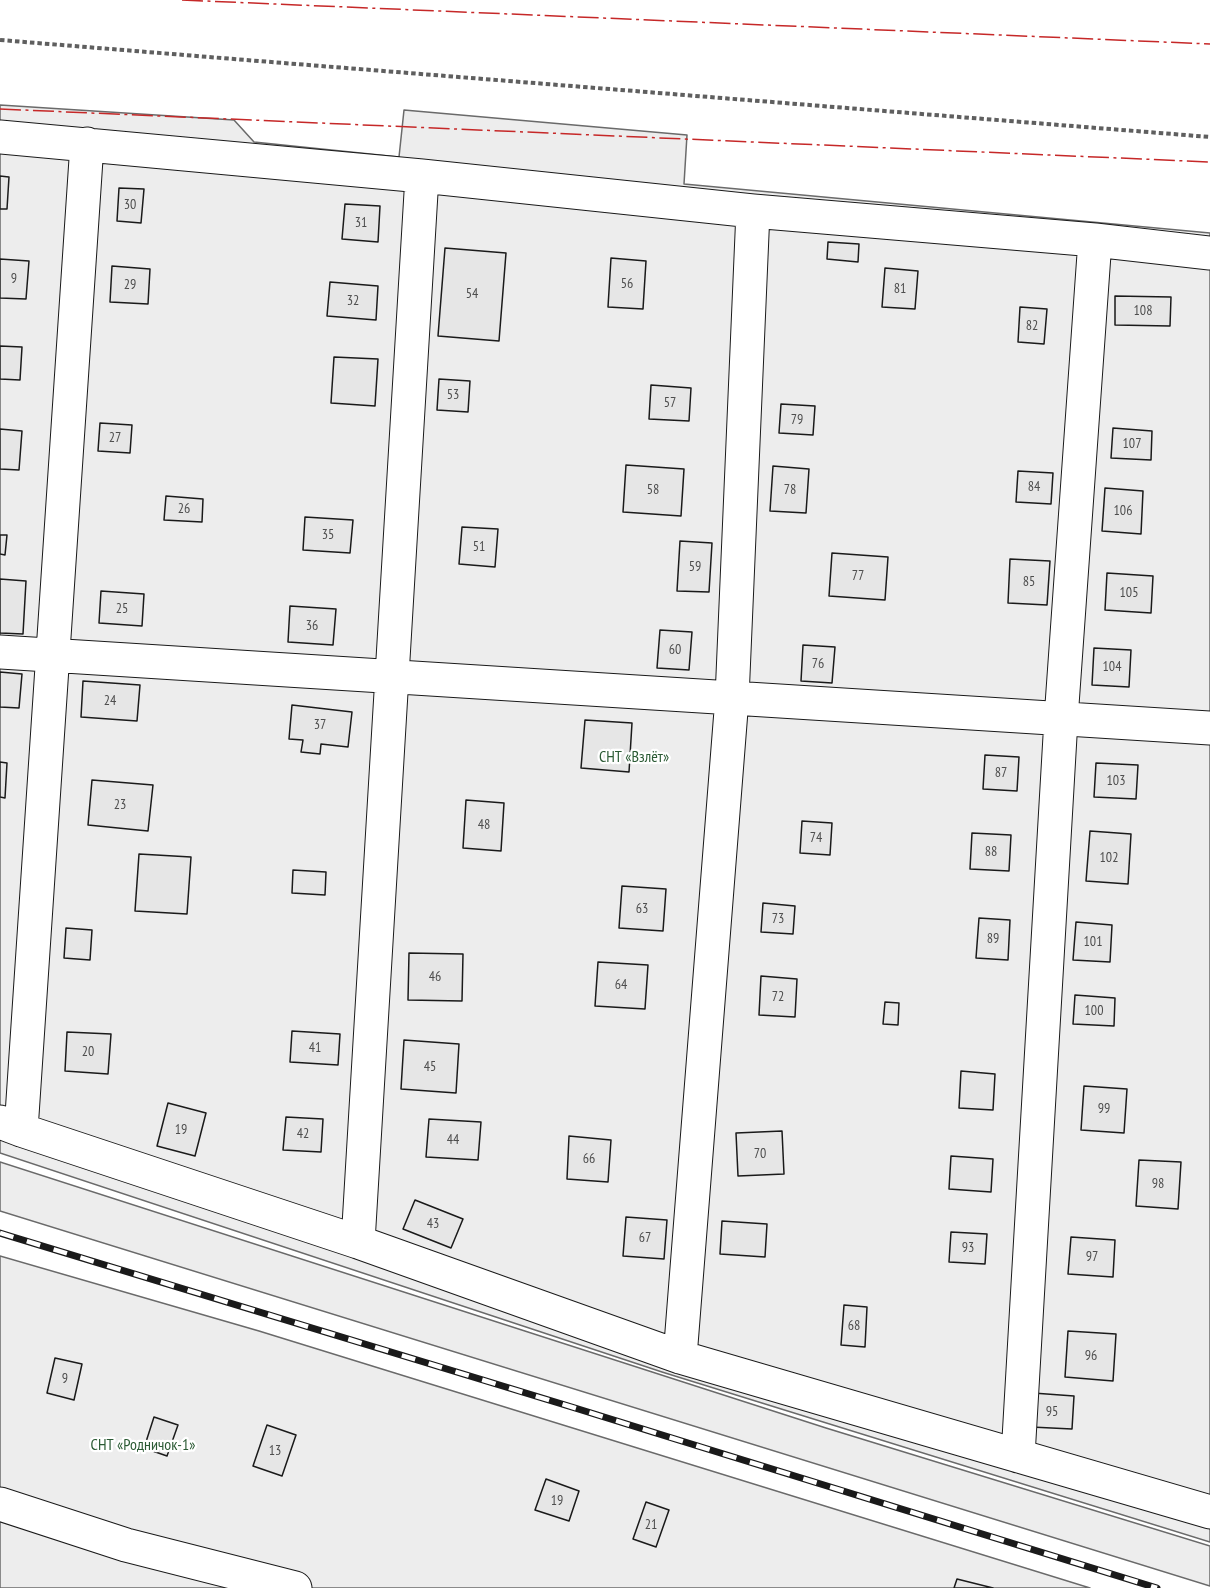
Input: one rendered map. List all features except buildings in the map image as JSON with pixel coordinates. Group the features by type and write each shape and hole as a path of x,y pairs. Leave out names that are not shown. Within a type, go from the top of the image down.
{"street":[{"path":"0,137 422,176 753,211 1095,240 1210,254"},
{"path":"87,144 53,655 10,1126 358,1242 680,1356 1210,1512"},
{"path":"358,1242 422,176"},
{"path":"680,1356 732,698 753,211"},
{"path":"1018,1456 1061,719 1095,240"},
{"path":"0,652 1210,729"},
{"path":"0,1504 126,1545 295,1588"}],"path":[{"path":"0,39 1210,137"}],"shaded area":[{"name":"СНТ «Взлёт»","path":"0,105 234,120 254,142 399,157 404,110 687,135 684,184 1210,233 1210,1542 662,1372 0,1153"},
{"path":"0,1162 826,1428 1210,1546 1210,1586 0,1211"},
{"name":"СНТ «Родничок-1»","path":"0,1256 259,1331 1090,1588 0,1588"}],"railway":[{"path":"0,1233 1157,1588"}],"power":[{"path":"182,0 1210,44"},
{"path":"0,109 1210,162"}]}
